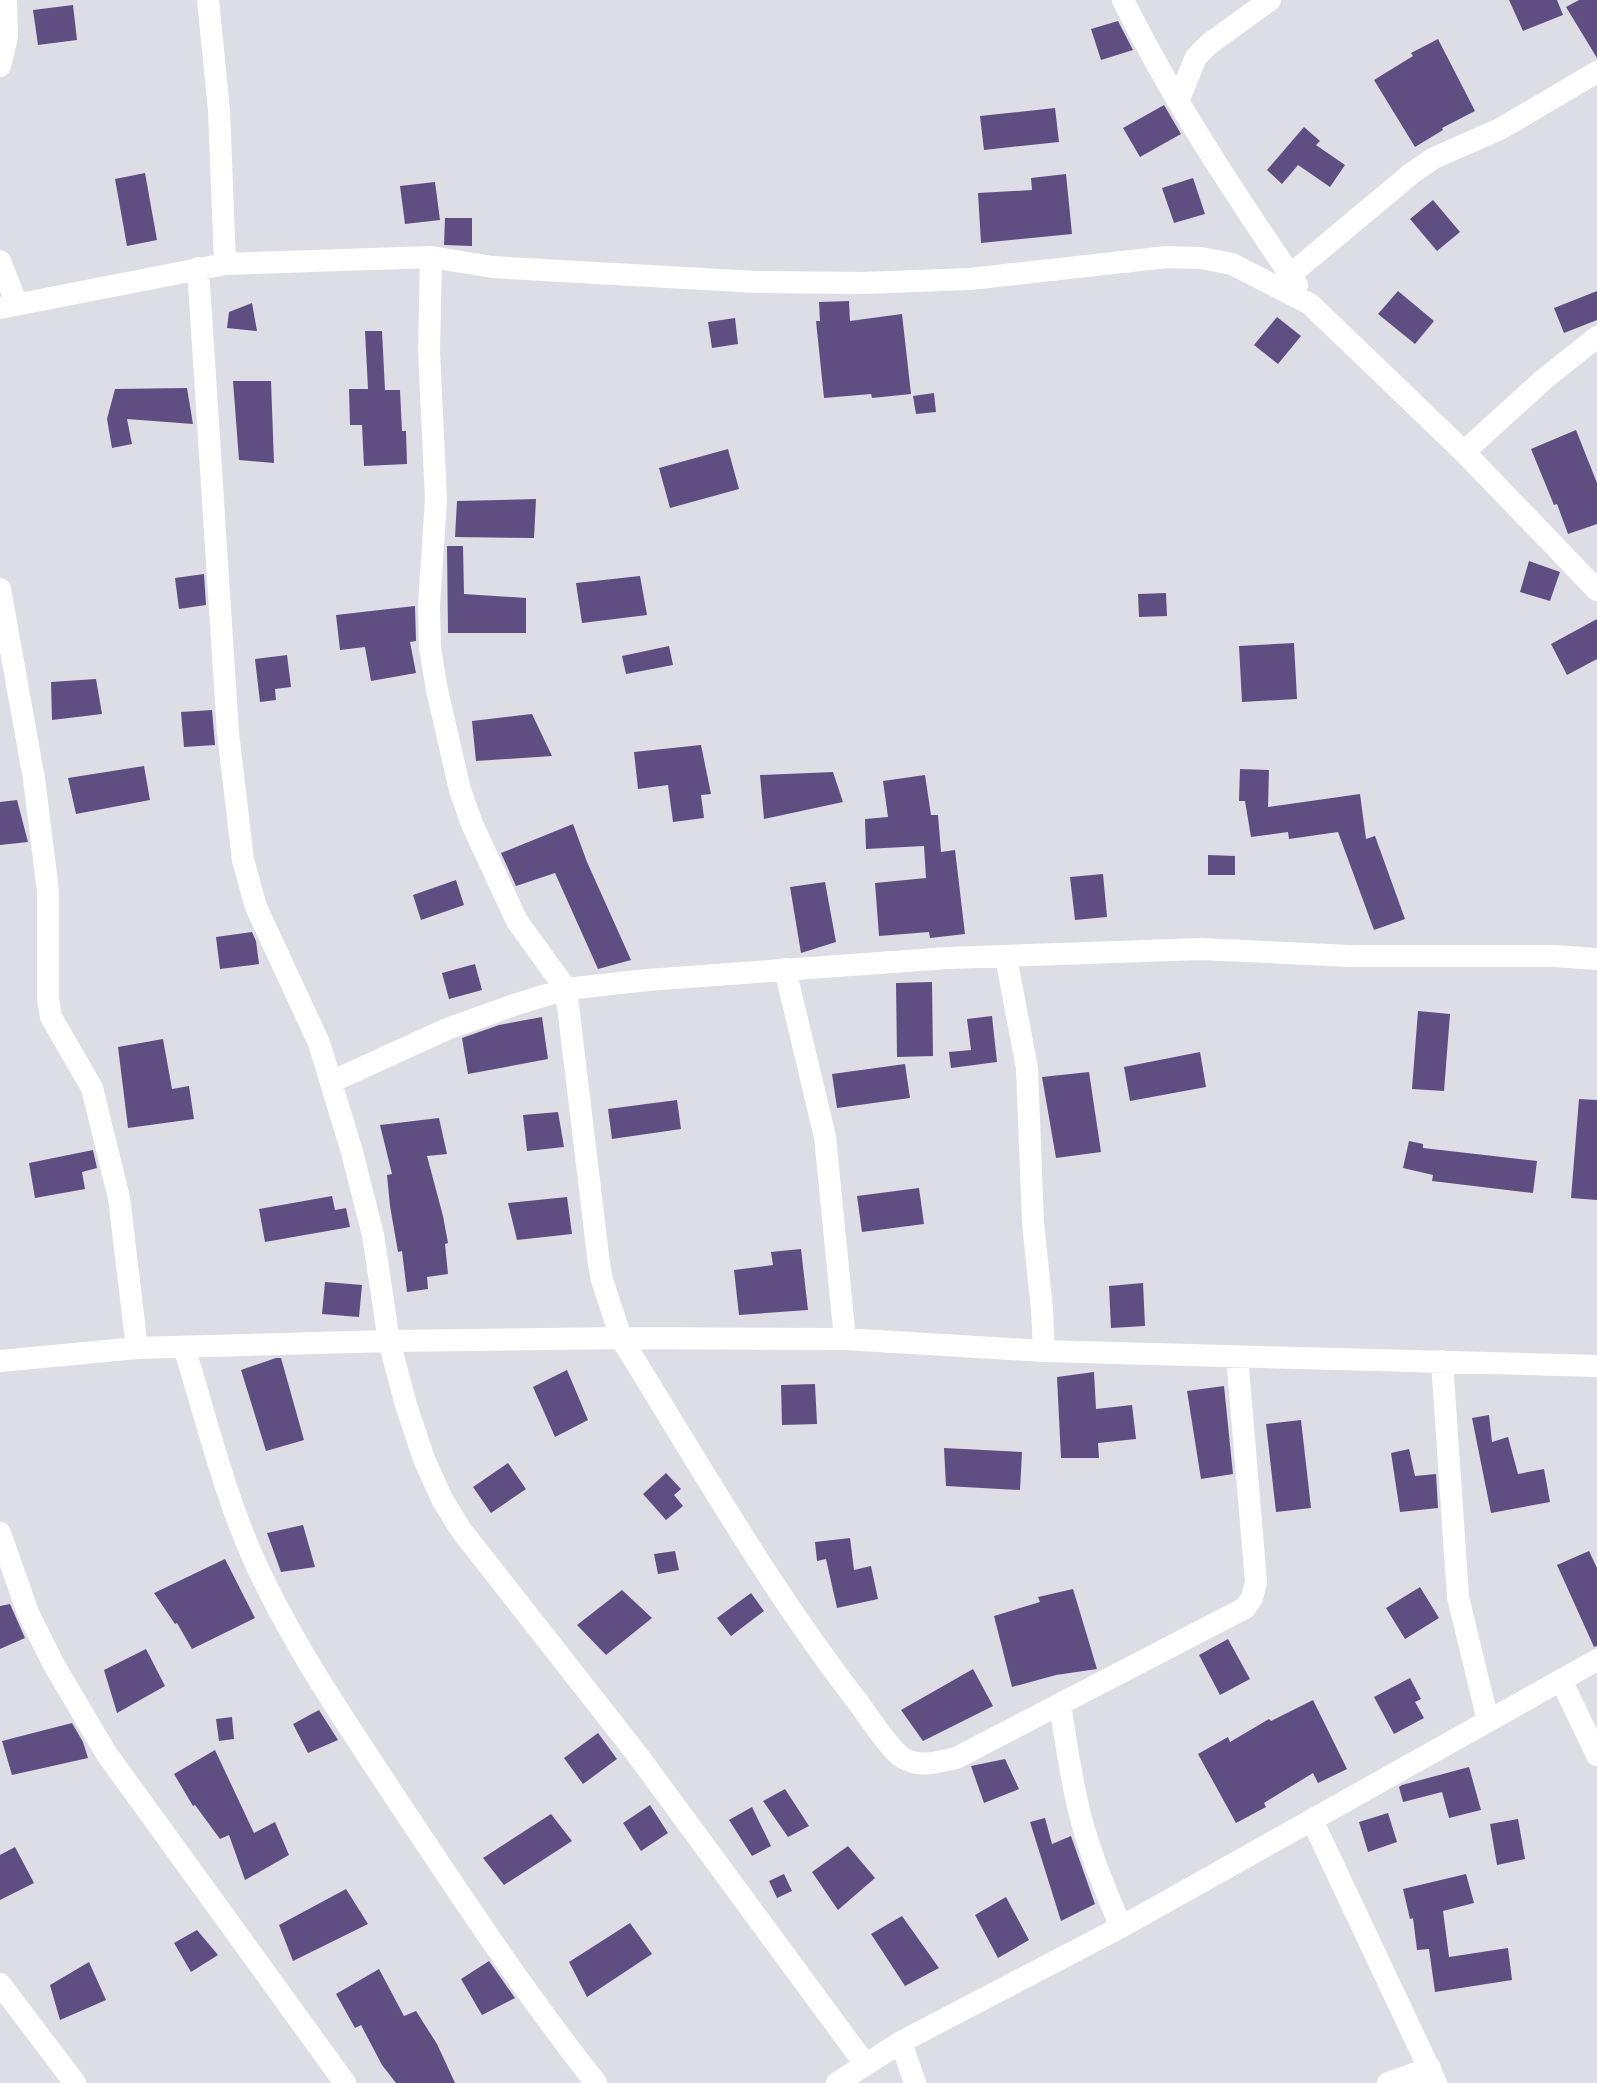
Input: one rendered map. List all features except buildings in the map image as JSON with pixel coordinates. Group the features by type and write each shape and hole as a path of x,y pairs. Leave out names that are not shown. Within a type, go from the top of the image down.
{"street":[{"path":"0,66 7,37 6,0"},
{"path":"208,0 219,110 225,264"},
{"path":"1123,0 1235,192 1310,304 1464,452 1597,590"},
{"path":"1179,99 1196,57 1270,0"},
{"path":"1290,275 1391,189 1434,158 1500,129 1597,72"},
{"path":"431,257 429,351 436,499 429,620 437,690 460,790 472,824 517,921 566,989 602,1280 621,1338 763,1567 835,1672 900,1757 917,1764 933,1764 956,1758 1245,1608 1252,1598 1256,1582 1237,1356"},
{"path":"0,261 8,306 225,264 431,257 492,267 757,282 863,283 970,279 1167,257 1201,258 1232,264 1310,304"},
{"path":"198,268 225,686 243,860 256,907 319,1043 331,1082 373,1235 389,1341 424,1459 442,1499 461,1530 636,1753 865,2064"},
{"path":"1464,452 1543,380 1597,337"},
{"path":"0,589 34,779 48,891 48,999 51,1017 92,1088 119,1198 137,1348"},
{"path":"331,1082 447,1029 566,989 933,959 1201,949 1349,956 1539,955 1597,959"},
{"path":"1006,957 1027,1068 1033,1223 1044,1351"},
{"path":"785,969 825,1137 845,1339"},
{"path":"0,1361 137,1348 621,1338 845,1339 1044,1351 1597,1366"},
{"path":"184,1347 219,1462 253,1557 299,1648 469,1909 537,2007 596,2083"},
{"path":"1442,1361 1458,1597 1488,1721"},
{"path":"0,1533 28,1613 54,1665 106,1753 345,2083"},
{"path":"837,2083 901,2042 1121,1927 1597,1660"},
{"path":"1561,1680 1597,1755"},
{"path":"1060,1704 1076,1798 1085,1831 1121,1927"},
{"path":"1312,1820 1433,2076 1388,2083"},
{"path":"0,1984 75,2083"},
{"path":"901,2042 915,2083"}]}
